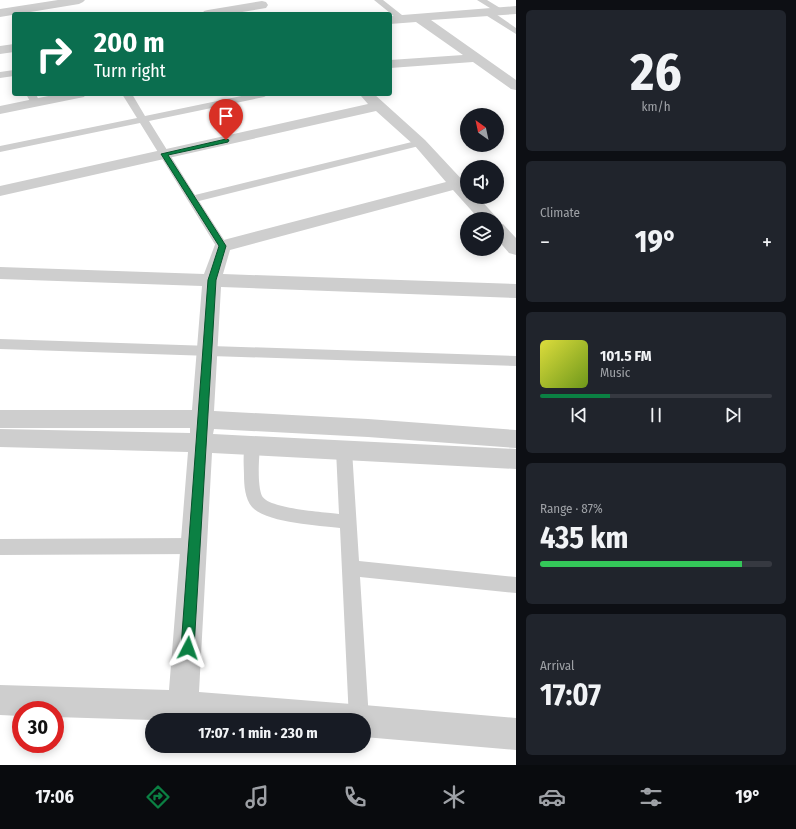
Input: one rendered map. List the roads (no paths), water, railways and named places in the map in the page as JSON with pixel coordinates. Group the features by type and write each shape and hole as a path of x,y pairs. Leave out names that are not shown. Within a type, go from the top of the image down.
{"street":[{"path":"0,5 30,0"},
{"path":"14,12 43,10 78,0"},
{"path":"216,12 259,2 271,12"},
{"path":"443,4 459,14"},
{"path":"392,20 516,10"},
{"path":"0,13 12,12"},
{"path":"418,17 516,86"},
{"path":"392,64 476,58"},
{"path":"0,110 33,98 56,96"},
{"path":"368,96 420,143 460,188"},
{"path":"0,191 378,106"},
{"path":"184,706 212,280 222,246 460,193"},
{"path":"475,204 483,212"},
{"path":"506,232 516,249"},
{"path":"0,273 516,291"},
{"path":"0,419 202,431 252,446 516,459"},
{"path":"0,438 202,431 368,428 516,439"},
{"path":"0,700 184,706 268,713"},
{"path":"371,722 516,734"}],"lane":[{"path":"378,0 403,19"},
{"path":"481,0 501,11"},
{"path":"488,12 516,32"},
{"path":"0,75 12,73"},
{"path":"127,96 222,246"},
{"path":"0,150 255,96"},
{"path":"192,199 420,143"},
{"path":"0,344 516,361"},
{"path":"252,446 254,491 257,500 265,507 274,512 348,522"},
{"path":"344,450 359,713"},
{"path":"0,547 194,546"},
{"path":"351,568 516,585"}]}
